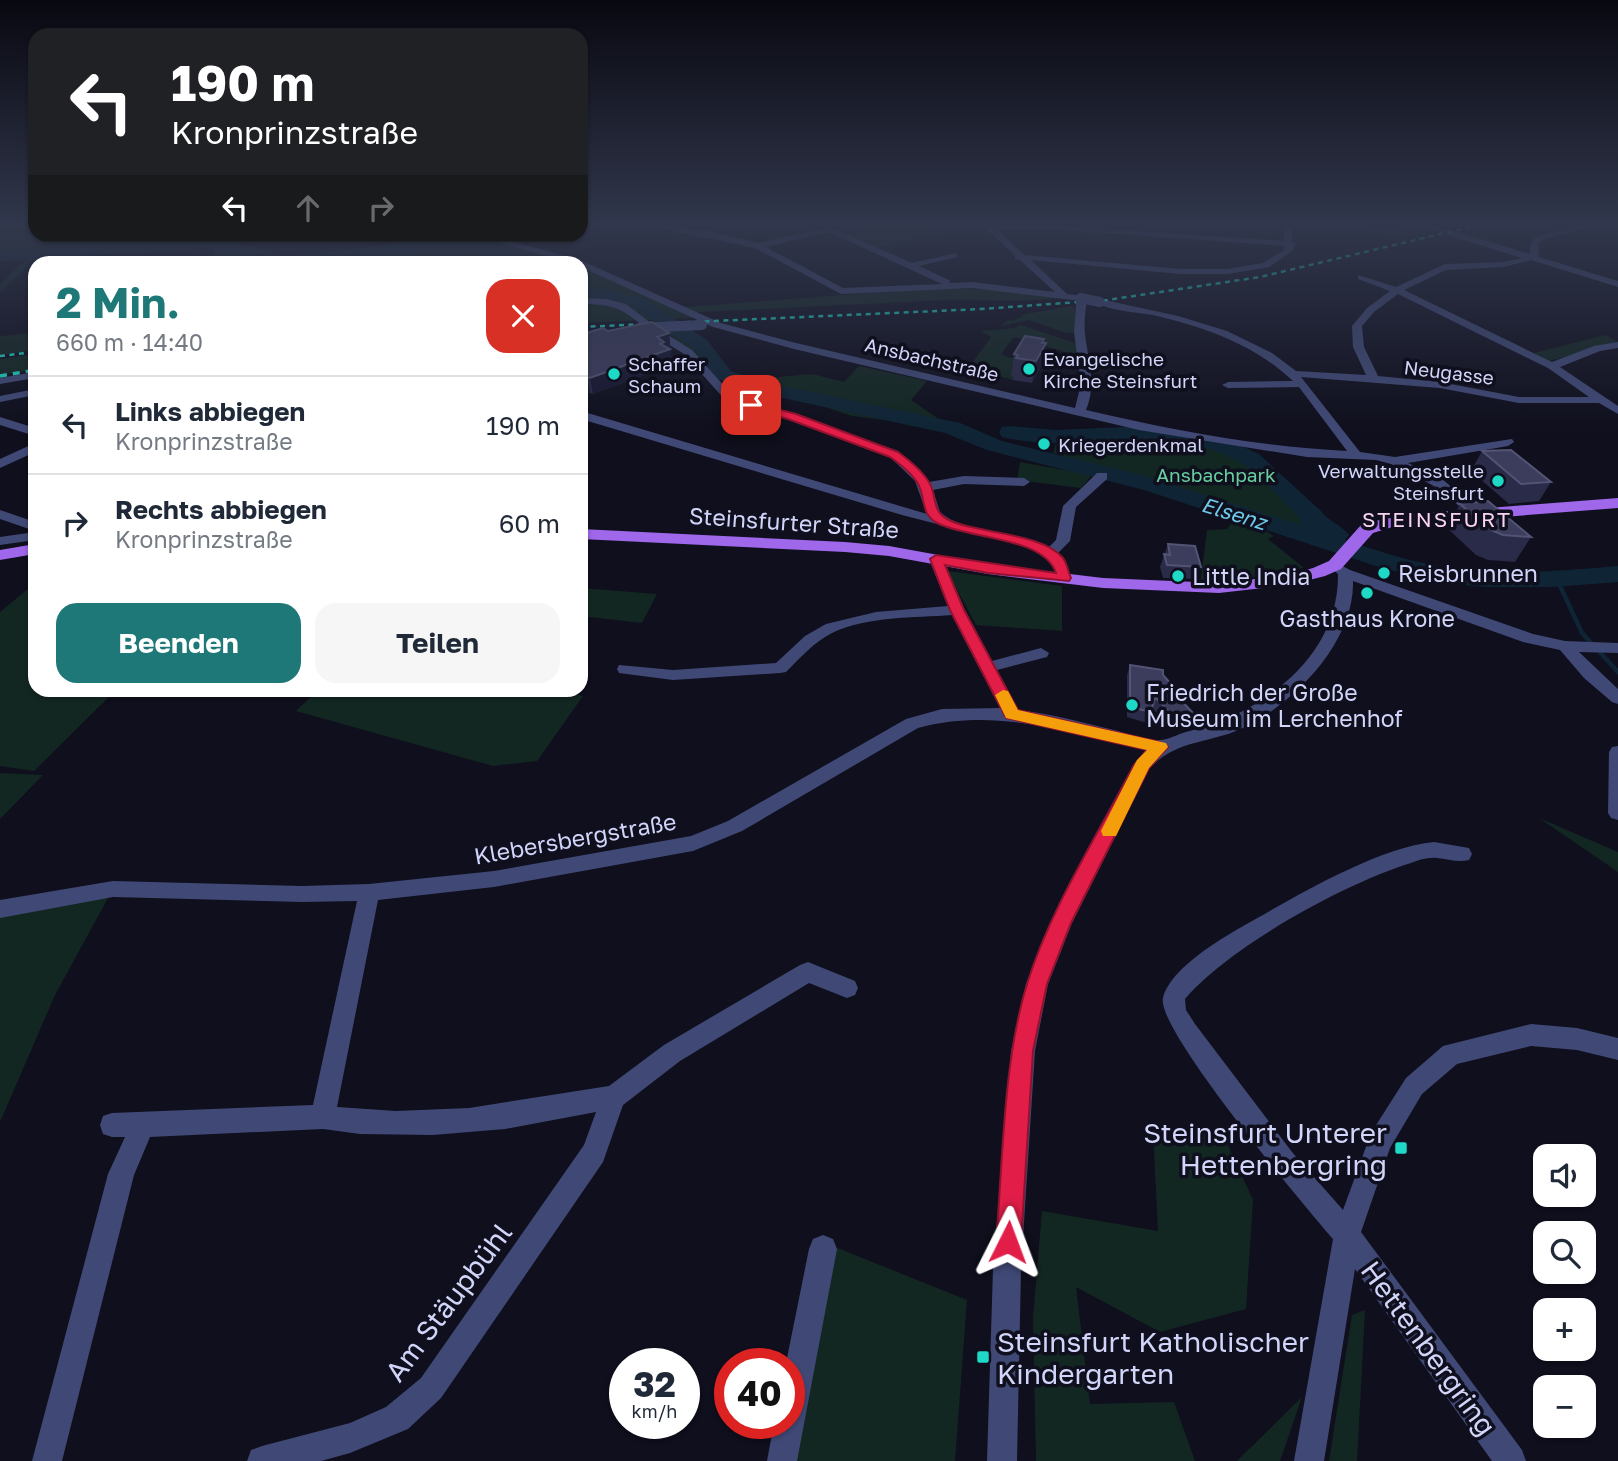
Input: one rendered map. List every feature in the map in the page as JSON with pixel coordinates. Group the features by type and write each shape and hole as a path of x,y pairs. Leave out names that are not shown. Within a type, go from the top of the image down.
{"main road":[{"path":"1342,564 1360,535 1367,529 1398,520 1618,503"},
{"name":"Steinsfurter Straße","path":"588,534 845,547 988,569 1157,587 1219,588 1290,580 1342,564"},
{"path":"2,550 28,549"}],"street":[{"path":"648,293 710,324"},
{"path":"1029,293 1100,302 1213,328 1253,346 1297,380 1356,455"},
{"path":"1067,293 1074,298 1087,364 1085,402 1079,413"},
{"path":"1375,381 1364,364 1357,327 1364,315 1395,293"},
{"path":"1405,293 1552,366 1618,411"},
{"path":"588,301 630,307 656,331 688,352 719,390 731,400 792,417 894,454 906,463 925,487 928,506 942,521"},
{"path":"656,331 627,332 710,324"},
{"name":"Ansbachstraße","path":"710,324 1079,413 1280,449 1395,461"},
{"path":"1552,366 1598,348 1618,345"},
{"name":"Neugasse","path":"1228,385 1297,380 1304,373 1440,385 1519,400 1602,400"},
{"path":"0,381 28,376"},
{"path":"0,399 28,394"},
{"path":"588,417 626,431 842,492 898,512 1034,546 1050,553 1058,561 1064,578"},
{"path":"0,421 28,430"},
{"path":"1395,461 1508,442"},
{"path":"0,464 28,450"},
{"path":"1395,461 1437,482 1476,514"},
{"path":"1050,553 1063,541 1070,506 1102,476"},
{"path":"925,487 964,480 1024,482"},
{"path":"0,513 28,524"},
{"path":"2,550 28,539"},
{"path":"936,559 957,610 1012,714"},
{"path":"1342,564 1530,638 1573,647 1611,648"},
{"path":"1002,1461 1013,1161 1023,1051 1034,997 1062,922 1142,765 1160,747 1217,732 1260,712 1296,682 1323,649 1333,632 1348,587 1342,564"},
{"path":"625,669 673,675 780,668 794,654 831,627 877,618 957,610"},
{"path":"1573,647 1590,674 1618,698"},
{"path":"989,667 1041,653"},
{"name":"Klebersbergstraße","path":"0,909 113,889 302,894 369,892 494,879 693,843 735,826 912,723 934,715 973,710 1012,714 1160,747"},
{"path":"1618,752 1618,813"},
{"path":"1347,1235 1283,1161 1187,1032 1174,1010 1175,993 1205,964 1260,926 1369,869 1431,850 1462,854"},
{"path":"323,1116 369,892"},
{"path":"112,1125 323,1116 369,1124 415,1124 520,1116 614,1097 672,1052 808,972 847,988"},
{"name":"Hettenbergring","path":"1309,1461 1347,1235 1380,1142 1414,1086 1451,1054 1531,1035 1577,1039 1618,1049"},
{"name":"Am Stäupbühl","path":"262,1461 350,1438 397,1418 430,1388 594,1153 614,1097"},
{"path":"47,1461 121,1174 143,1125"},
{"name":"Hettenbergring","path":"1347,1235 1511,1461"},
{"path":"782,1461 823,1249"}],"green space":[{"path":"588,293 642,293 674,308 864,293 1029,293 1067,298 1018,301 949,300 688,314 695,318 588,323"},
{"path":"1071,306 1075,308 1076,332 1066,333 1029,320 1001,326 1008,320 1023,316 1020,315"},
{"path":"1020,325 1075,343 1080,356 1014,337 1001,354 1010,358 1021,357 1013,380 967,370 991,337 981,331 1015,328"},
{"path":"684,328 713,355 719,372 746,380 738,386 701,361 663,329"},
{"path":"28,334 28,351 0,355 0,336"},
{"path":"1606,335 1618,342 1550,361 1534,353"},
{"path":"28,355 28,370 0,375 0,359"},
{"path":"859,366 927,381 911,400 952,428 852,416 746,380 812,374 844,382"},
{"name":"Ansbachpark","path":"1147,433 1219,446 1238,453 1315,529 1317,536 1233,507 1053,453 1057,439"},
{"path":"1020,462 1092,475 1081,488 1017,480"},
{"path":"1238,515 1274,536 1268,539 1304,568 1297,569 1299,571 1200,584 1207,530 1227,529"},
{"path":"947,571 1062,586 1062,631 976,625"},
{"path":"28,589 28,697 109,697 34,771 0,766 0,612"},
{"path":"588,589 657,594 642,623 588,617"},
{"path":"311,697 582,697 537,761 493,766 296,711"},
{"path":"0,773 43,775 0,819"},
{"path":"1539,818 1618,852 1618,872"},
{"path":"113,889 55,995 0,1122 0,909"},
{"path":"1153,1130 1221,1130 1253,1200 1246,1309 1160,1332 1076,1287 1090,1404 1174,1402 1195,1461 1036,1461 1033,1318 1042,1211 1158,1231"},
{"path":"835,1247 967,1300 955,1461 795,1461 799,1439 805,1439 805,1408"},
{"path":"1365,1310 1357,1461 1329,1461 1352,1315"},
{"path":"1302,1397 1280,1461 1237,1461"}],"building":[{"path":"652,322 669,333 657,337 664,342 660,344 670,349 590,378 588,332 603,328 608,331"},
{"path":"1025,336 1044,339 1042,343 1046,343 1036,361 1016,358 1018,355 1014,354"},
{"path":"1511,450 1551,482 1521,484 1482,451"},
{"path":"1488,501 1531,537 1503,535 1491,530 1460,504"},
{"path":"1168,544 1195,546 1201,567 1167,565 1164,554 1170,555"},
{"path":"1130,665 1163,670 1163,675 1179,693 1175,694 1194,714 1176,719 1155,697 1151,712 1130,707"}],"waterway":[{"name":"Elsenz","path":"595,293 639,303 700,344 724,375 769,389 952,428 994,446 1152,485 1391,563 1426,572 1485,579 1553,579 1618,574"},
{"name":"Elsenz","path":"1010,432 1055,437 1147,432 1221,445 1251,459 1313,517 1311,521 1336,535"},
{"path":"1556,577 1582,633 1618,672"}],"railway":[{"path":"588,327 981,309 1107,300 1152,293"},
{"path":"0,356 28,353"},
{"path":"0,376 28,371"}],"slow traffic":[{"path":"1003,695 1012,714 1160,747 1142,765 1109,831"}],"place":[{"name":"Evangelische Kirche Steinsfurt","path":"1029,369"},
{"name":"Schaffer Schaum","path":"614,374"},
{"name":"Kriegerdenkmal","path":"1044,444"},
{"name":"Verwaltungsstelle Steinsfurt","path":"1498,481"},
{"name":"Reisbrunnen","path":"1384,573"},
{"name":"Little India","path":"1178,576"},
{"name":"Gasthaus Krone","path":"1367,593"},
{"name":"Friedrich der Große Museum im Lerchenhof","path":"1132,705"},
{"name":"Steinsfurt Unterer Hettenbergring","path":"1401,1148"},
{"name":"Steinsfurt Katholischer Kindergarten","path":"983,1357"}],"district":[{"name":"STEINSFURT","path":"1437,519"}],"route":[{"path":"751,405 852,437 894,454 906,463 925,487 928,506 942,521 1034,546 1050,553 1058,561 1064,578 988,569 936,559 957,610 1012,714 1160,747 1142,765 1062,922 1037,984 1023,1051 1008,1242"}]}
